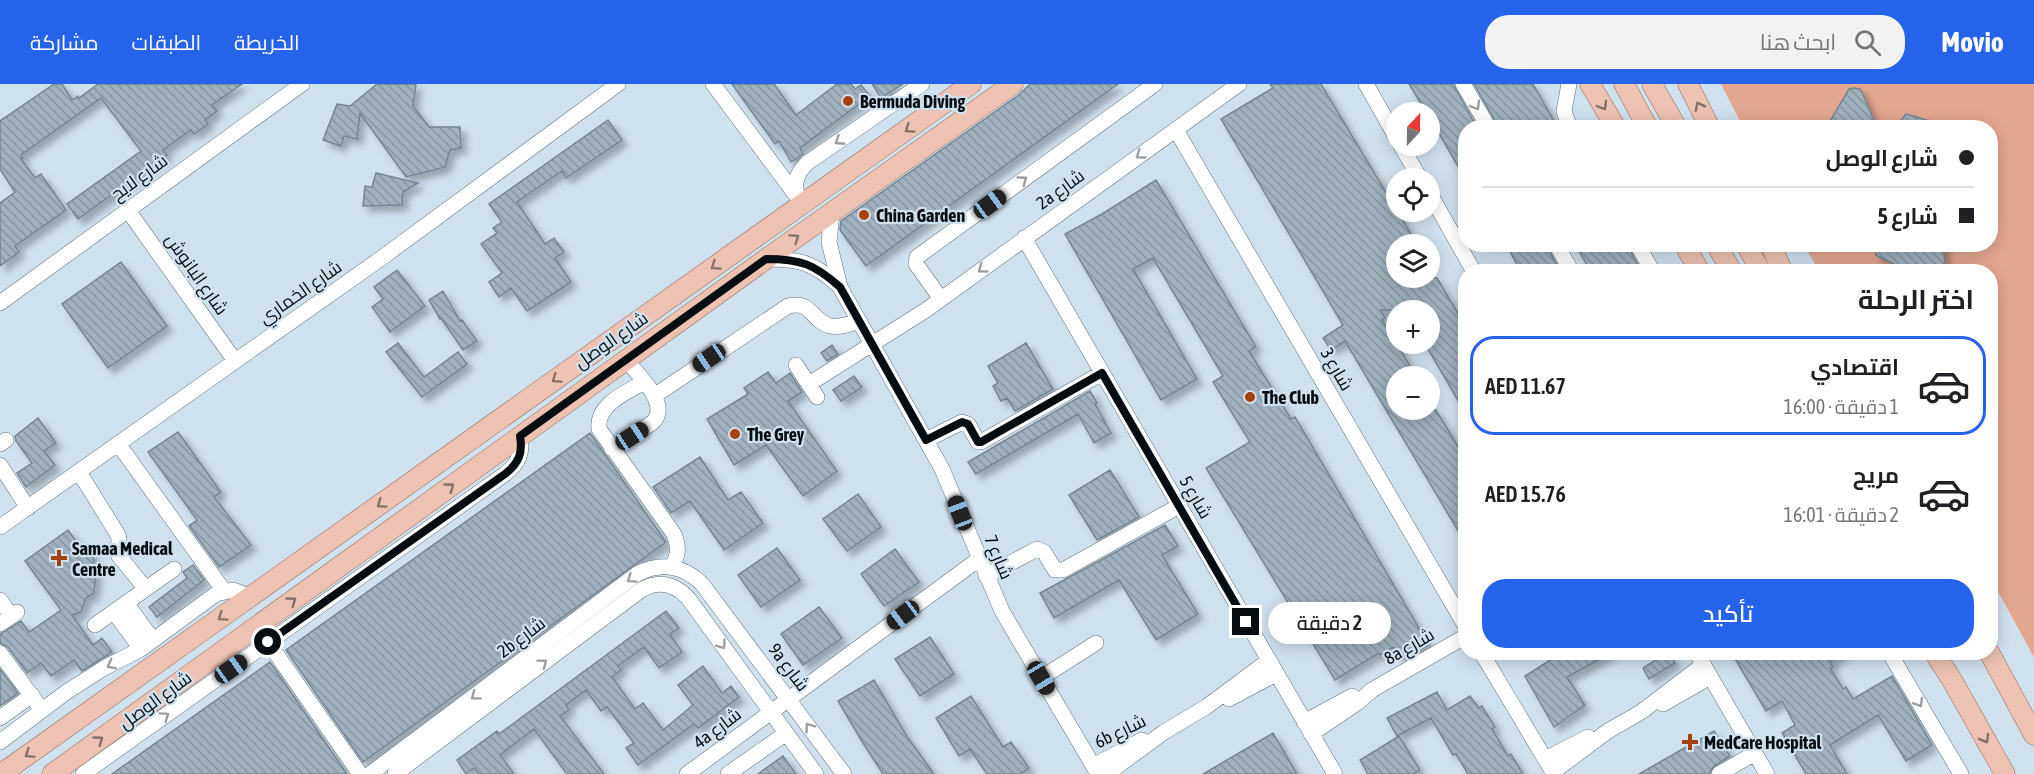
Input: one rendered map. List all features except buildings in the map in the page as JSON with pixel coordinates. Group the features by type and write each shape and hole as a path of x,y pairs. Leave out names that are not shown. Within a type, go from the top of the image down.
{"main road":[{"name":"شارع الوصل","path":"52,774 766,259 1013,84"},
{"path":"1590,84 1611,120"},
{"path":"1624,84 1644,120"},
{"path":"1652,84 1672,120"},
{"path":"1688,84 1706,120"},
{"name":"شارع الوصل","path":"1,774 251,597 798,199 964,88"},
{"path":"1939,660 2005,774"},
{"path":"1952,680 1954,660"},
{"path":"1993,660 2034,735"}],"street":[{"name":"شارع لايح","path":"0,303 302,84"},
{"name":"شارع الخماري","path":"0,527 401,244 618,84"},
{"path":"712,84 798,199"},
{"path":"941,299 916,264 917,257 1155,84"},
{"name":"2a شارع","path":"808,384 941,299 1239,84"},
{"path":"1366,84 1386,119"},
{"path":"1463,84 1484,120"},
{"path":"1567,120 1564,111 1569,84"},
{"path":"798,199 797,176 807,163 912,87"},
{"name":"شارع 3","path":"1176,130 1458,613"},
{"name":"شارع البانوش","path":"127,209 235,361"},
{"name":"شارع 7","path":"832,212 828,242 840,287 942,469 986,576 1010,626 1095,770"},
{"path":"1440,212 1458,244"},
{"name":"شارع 5","path":"1024,238 1335,774"},
{"name":"شارع 7","path":"766,259 806,262 824,273 840,287"},
{"path":"654,396 788,306 794,304 806,307 822,322 829,325 844,326 859,321"},
{"path":"612,449 656,419 660,409 654,396 626,360"},
{"path":"796,365 817,398"},
{"path":"926,440 962,422 968,424 978,442 981,442 1102,373"},
{"path":"644,382 609,405 600,415 599,429 674,534 678,542 678,551 671,567"},
{"name":"شارع الوصل","path":"83,774 514,467 520,458 522,447 520,436"},
{"path":"119,445 224,591"},
{"path":"0,465 28,508"},
{"path":"79,472 118,535 119,556 146,589"},
{"path":"986,576 1037,549 1044,552 1054,570 1063,570 1179,506"},
{"name":"4a شارع","path":"687,774 979,559"},
{"name":"2b شارع","path":"370,774 637,574 653,567 671,567"},
{"name":"9a شارع","path":"671,567 688,573 702,584 844,774"},
{"path":"95,625 174,569"},
{"name":"2b شارع","path":"395,774 640,590 654,584 669,585 688,598 770,713"},
{"path":"0,742 42,710 104,668 147,644 216,594 224,591 239,591 251,597"},
{"path":"0,600 10,617"},
{"path":"120,607 147,644"},
{"name":"8a شارع","path":"1308,728 1357,703 1372,690 1458,641"},
{"path":"268,642 360,774"},
{"path":"1041,678 1096,643"},
{"path":"0,653 42,710"},
{"path":"1485,660 1550,769 1588,737 1608,731 1641,712 1660,705 1703,665 1767,774"},
{"path":"1894,660 1961,774"},
{"name":"6b شارع","path":"1107,774 1164,732 1206,707 1226,700 1272,667"},
{"path":"0,718 32,695"},
{"path":"770,713 816,774"},
{"name":"6b شارع","path":"1095,770 1145,739 1164,732"},
{"path":"728,774 785,734"},
{"path":"1719,774 1755,753"},
{"path":"712,757 723,774"}],"shaded area":[{"path":"1721,84 2034,84 2034,657 1998,592 1998,264 1815,264 1808,252 1998,252 1998,120 1739,120"}],"place":[{"name":"Bermuda Diving","path":"848,101"},
{"name":"China Garden","path":"864,215"},
{"name":"The Club","path":"1250,397"},
{"name":"The Grey","path":"735,434"},
{"name":"Samaa Medical Centre","path":"59,558"},
{"name":"MedCare Hospital","path":"1690,742"}],"route":[{"path":"268,642 505,474 520,458 522,447 520,436 766,259 806,262 824,273 840,287 926,440 962,422 968,424 978,442 981,442 1102,373 1246,622"}]}
